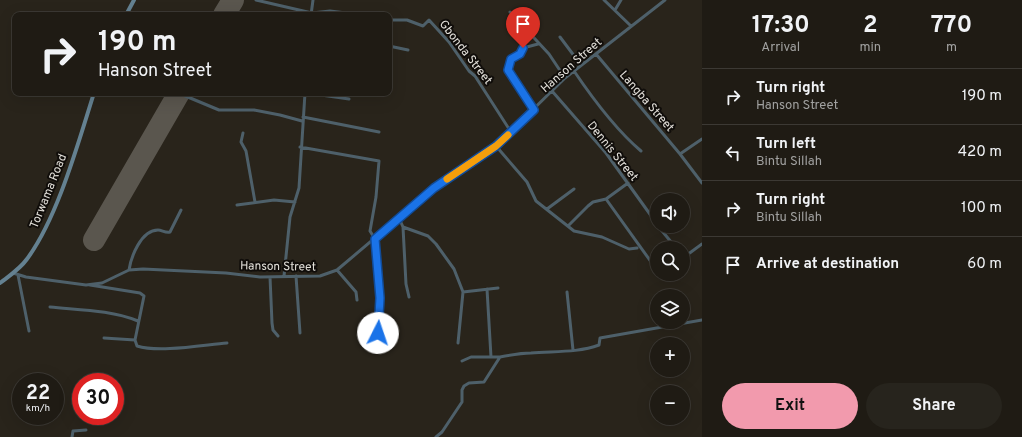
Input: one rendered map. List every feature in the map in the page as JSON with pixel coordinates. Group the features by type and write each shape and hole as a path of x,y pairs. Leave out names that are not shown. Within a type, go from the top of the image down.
{"main road":[{"path":"128,12 134,0"},
{"name":"Torwama Road","path":"0,283 27,260 50,218 65,180 93,96"}],"street":[{"path":"256,0 304,12"},
{"path":"312,12 313,0"},
{"path":"604,0 630,26"},
{"path":"615,10 621,0"},
{"name":"Hanson Street","path":"12,273 86,285 102,283 129,270 197,271 226,273 250,277 270,277 320,276 337,270 434,188 496,146 580,65 666,0"},
{"path":"324,12 338,12"},
{"path":"510,12 538,44 549,54 565,78"},
{"name":"Gbonda Street","path":"392,20 407,20 423,26 429,20 449,42 469,70 476,76 512,132"},
{"path":"560,37 580,65"},
{"path":"534,110 508,70 511,59 520,54 523,48 538,44"},
{"path":"392,47 408,50"},
{"name":"Langba Street","path":"596,54 680,154 702,183"},
{"path":"574,71 587,90 640,151"},
{"name":"Dennis Street","path":"552,91 606,153 650,214"},
{"path":"185,96 219,110 254,110 379,132"},
{"path":"284,276 290,217 295,202 300,177 300,147 306,96"},
{"path":"328,96 349,99"},
{"path":"243,133 241,142 246,151 255,202"},
{"path":"680,154 702,138"},
{"path":"496,146 527,182 536,200 574,231 602,237 629,248 637,248"},
{"path":"300,147 379,161 376,197 370,231 375,239 380,298 378,333"},
{"path":"568,226 593,202 606,199 628,183"},
{"path":"547,209 574,189"},
{"path":"606,199 650,260"},
{"path":"237,205 285,200 295,202"},
{"path":"129,270 138,244 155,231 170,232 181,210"},
{"path":"399,218 403,227 406,284 409,297"},
{"path":"403,227 428,236 436,244 454,269 463,292 458,342"},
{"name":"Dennis Street","path":"664,233 671,241"},
{"path":"690,252 702,244"},
{"path":"337,270 356,292 357,300"},
{"path":"18,275 29,331"},
{"path":"296,276 300,333"},
{"path":"270,277 272,323 273,330 278,336"},
{"path":"86,285 143,294 143,304 135,340 137,346 176,348 227,343"},
{"path":"463,292 498,288"},
{"path":"486,289 491,357"},
{"path":"567,292 573,350"},
{"path":"50,307 103,312 128,317 138,321"},
{"path":"462,360 471,357 500,357 573,350 599,345 600,338 702,320"},
{"path":"104,338 135,340"},
{"path":"436,437 442,432 462,402 462,390 464,386 469,383 484,382 500,357"},
{"path":"72,437 72,431 86,430"}],"runway":[{"path":"226,12 233,0"},
{"path":"94,240 177,96"}],"slow traffic":[{"path":"447,179 470,165 508,135"}],"route":[{"path":"378,333 380,298 375,239 434,188 496,146 534,110 508,70 511,59 520,54 523,48"}]}
